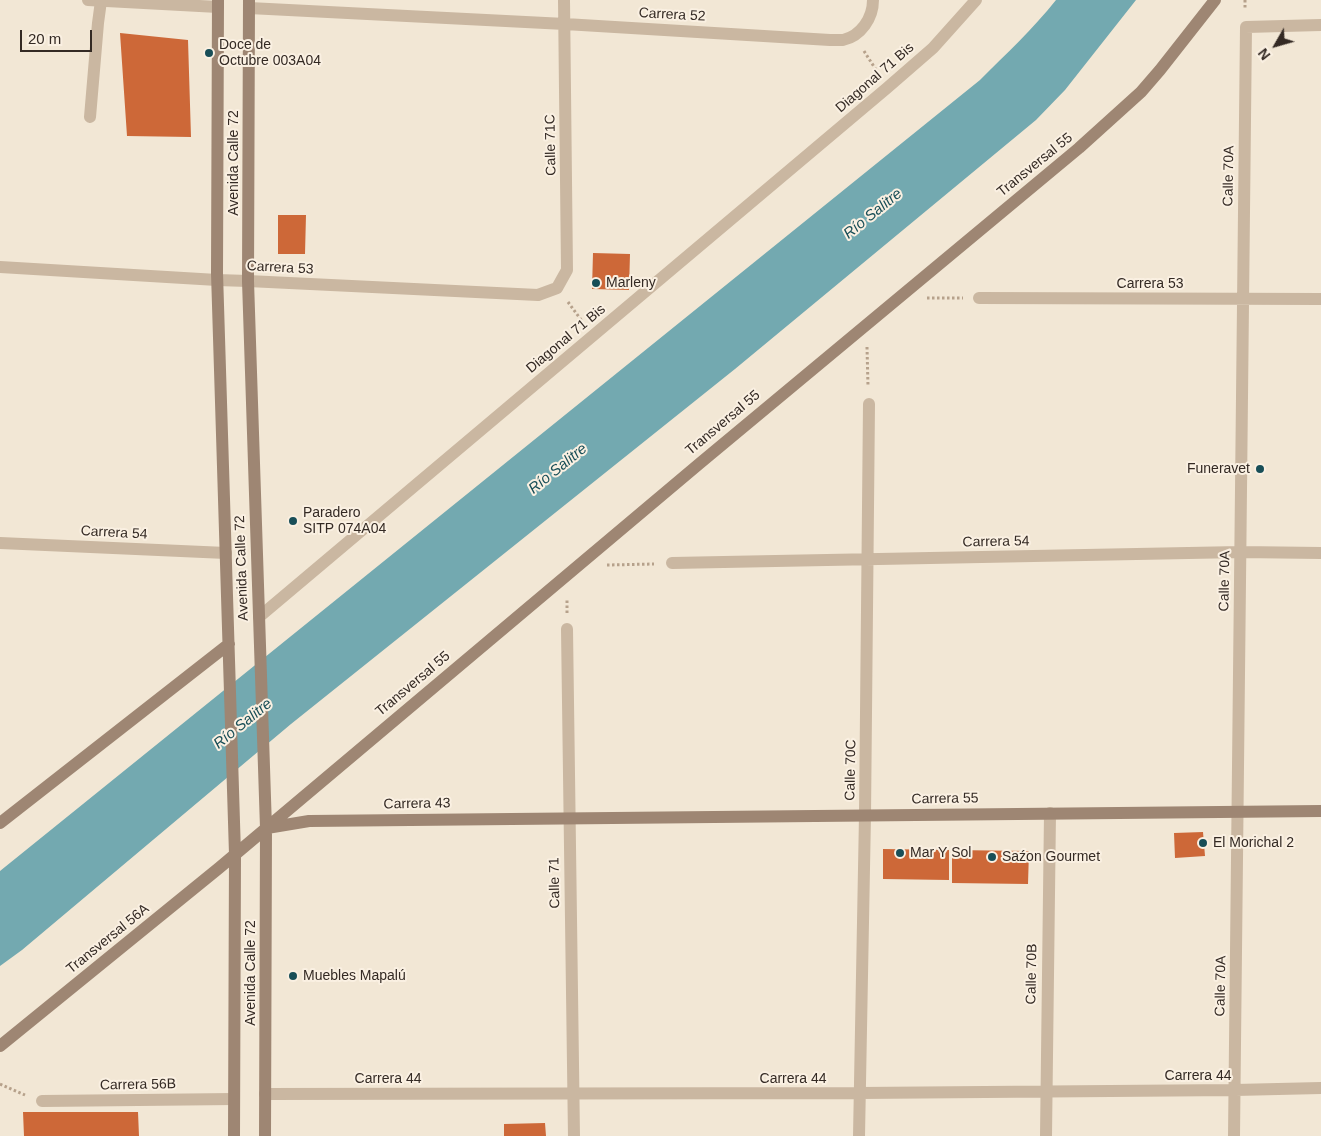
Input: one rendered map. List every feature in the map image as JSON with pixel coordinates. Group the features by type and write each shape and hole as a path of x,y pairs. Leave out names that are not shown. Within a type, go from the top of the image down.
{"main road":[{"name":"Transversal 55","path":"235,854 866,323 1117,115 1154,78 1215,0"},
{"name":"Avenida Calle 72","path":"218,3 217,280 235,854 234,1136"},
{"name":"Avenida Calle 72","path":"248,4 248,281 266,828 265,1136"},
{"path":"2,820 229,644"},
{"name":"Carrera 55","path":"569,817 1321,811"},
{"name":"Carrera 43","path":"266,828 309,821 569,817"},
{"name":"Transversal 56A","path":"0,1046 235,854"}],"street":[{"path":"88,0 218,3"},
{"name":"Calle 71C","path":"557,288 567,270 564,0"},
{"path":"854,35 864,27 873,10 873,0"},
{"name":"Diagonal 71 Bis","path":"259,617 888,88 933,48 976,0"},
{"path":"90,116 101,1"},
{"name":"Carrera 52","path":"248,4 830,40 843,40 854,35"},
{"name":"Calle 70A","path":"1234,1136 1246,27 1321,25"},
{"name":"Carrera 53","path":"0,267 538,296 557,288"},
{"name":"Carrera 53","path":"978,298 1321,299"},
{"name":"Calle 70C","path":"859,1136 865,815 869,404"},
{"name":"Carrera 54","path":"0,543 226,553"},
{"name":"Carrera 54","path":"672,563 1321,552"},
{"name":"Calle 71","path":"567,629 574,1136"},
{"name":"Calle 70B","path":"1046,1136 1050,813"},
{"name":"Carrera 44","path":"265,1094 1046,1092 1321,1088"},
{"name":"Carrera 56B","path":"42,1101 234,1099"}],"path":[{"path":"854,35 888,88"},
{"path":"557,288 593,336"},
{"path":"896,298 978,298"},
{"path":"866,323 869,404"},
{"path":"577,566 672,563"},
{"path":"0,1084 42,1101"}],"water":[{"name":"Río Salitre","path":"1056,0 1136,0 1065,90 1036,120 735,369 291,724 22,950 0,966 0,871 980,80 1029,31"}],"building":[{"path":"120,33 188,40 191,137 127,136"},
{"path":"278,215 306,215 305,254 278,254"},
{"path":"593,253 630,254 629,290 592,289"},
{"path":"1203,832 1205,856 1175,858 1174,833"},
{"path":"883,849 949,850 949,880 883,879"},
{"path":"952,850 1029,851 1028,884 952,883"},
{"path":"23,1112 138,1112 139,1136 24,1136"},
{"path":"545,1123 546,1136 504,1136 504,1124"}],"place":[{"name":"Doce de Octubre 003A04","path":"209,53"},
{"name":"Marleny","path":"596,283"},
{"name":"Funeravet","path":"1260,469"},
{"name":"Paradero SITP 074A04","path":"293,521"},
{"name":"El Morichal 2","path":"1203,843"},
{"name":"Mar Y Sol","path":"900,853"},
{"name":"Saźon Gourmet","path":"992,857"},
{"name":"Muebles Mapalú","path":"293,976"}]}
